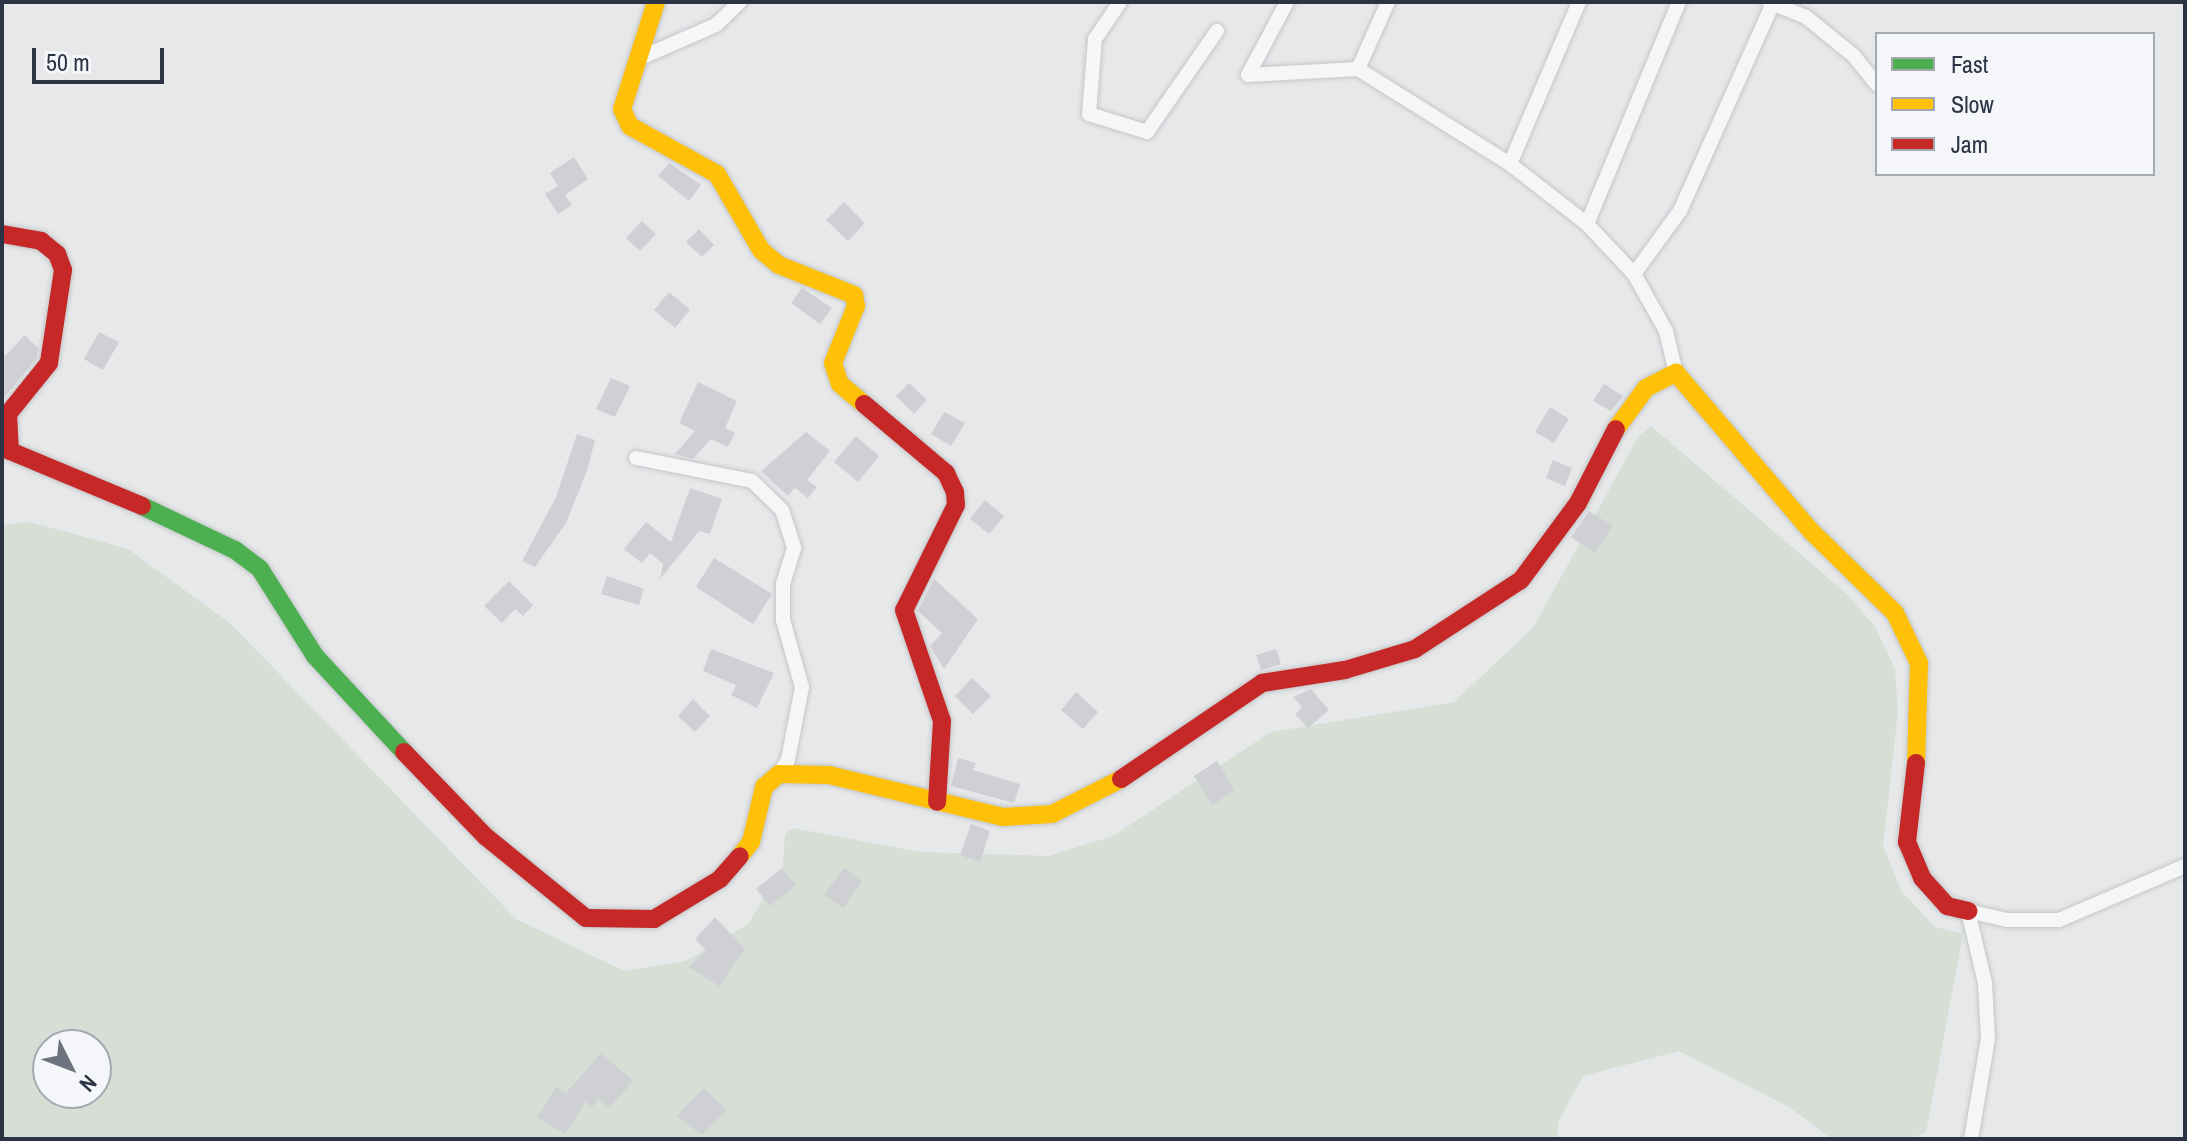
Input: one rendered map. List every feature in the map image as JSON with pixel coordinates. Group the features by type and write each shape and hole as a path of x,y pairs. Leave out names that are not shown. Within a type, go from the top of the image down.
{"street":[{"path":"656,2 622,109 630,126 717,174 761,250 779,265 854,295 856,306 833,363 840,384 946,473 955,492 956,505 904,610 942,721 937,802"},
{"path":"638,59 716,25 740,2"},
{"path":"1120,2 1095,39 1089,114 1147,132 1217,31"},
{"path":"1287,2 1248,75 1358,69 1510,164 1587,224 1634,274 1666,331 1676,373 1811,531 1895,613 1919,663 1922,713 1907,842 1922,878 1947,906 2006,920 2059,920 2185,866"},
{"path":"1358,69 1388,2"},
{"path":"1510,164 1579,2"},
{"path":"1587,224 1679,2"},
{"path":"1634,274 1680,211 1770,4 1806,17 1853,55 1875,82"},
{"path":"2,234 41,241 57,254 63,270 49,363 8,414 5,437 10,451 93,482 260,569 315,656 410,759 485,836 586,918 654,919 720,879 751,842 764,787 779,774 788,760 802,687 783,620 783,584 794,548 782,510 752,481 636,458"},
{"path":"779,774 829,775 1002,817 1052,814 1102,792 1262,683 1345,670 1415,649 1521,580 1578,503 1628,411 1646,388 1676,373"},
{"path":"1968,911 1985,983 1988,1038 1971,1139"}],"shaded area":[{"path":"1651,426 1848,595 1875,627 1895,669 1898,712 1883,846 1901,891 1935,927 1963,934 1926,1133 1907,1139 1832,1139 1789,1107 1679,1051 1583,1076 1558,1122 1557,1139 2,1139 2,525 30,522 128,549 231,624 516,919 624,971 686,961 748,924 783,866 785,834 793,828 920,852 1049,856 1113,836 1271,732 1454,702 1533,628 1638,437"}],"building":[{"path":"574,157 588,179 565,195 572,205 558,214 545,194 558,186 550,173"},
{"path":"669,163 701,185 689,201 658,176"},
{"path":"844,202 865,223 848,241 826,220"},
{"path":"642,221 656,234 640,251 626,238"},
{"path":"699,229 714,245 702,257 686,242"},
{"path":"802,288 832,308 820,324 791,303"},
{"path":"669,292 690,310 675,328 654,310"},
{"path":"99,332 119,342 103,370 84,359"},
{"path":"25,335 38,348 37,358 2,400 2,359"},
{"path":"611,378 630,386 615,417 596,409"},
{"path":"698,382 737,401 725,428 735,433 728,447 711,439 693,459 675,454 695,431 679,423"},
{"path":"909,383 927,400 914,414 896,396"},
{"path":"1604,384 1623,396 1611,411 1593,401"},
{"path":"1550,407 1569,419 1554,443 1535,432"},
{"path":"944,412 965,423 951,446 931,434"},
{"path":"806,432 830,451 807,480 817,487 808,498 795,488 788,496 761,471"},
{"path":"577,434 595,440 587,471 566,523 535,567 522,561 556,497"},
{"path":"856,436 879,456 858,482 834,462"},
{"path":"1553,460 1572,468 1565,486 1546,478"},
{"path":"690,488 722,499 710,534 699,531 660,579 663,564 650,553 642,563 624,549 646,522 671,542"},
{"path":"985,500 1004,516 989,534 970,519"},
{"path":"1589,511 1613,526 1595,553 1571,537"},
{"path":"714,558 772,594 753,624 696,587"},
{"path":"607,576 644,589 639,605 601,594"},
{"path":"934,579 978,619 944,669 930,646 942,633 918,611"},
{"path":"509,581 533,605 523,616 515,609 502,623 484,606"},
{"path":"711,649 774,673 757,708 731,695 736,685 703,671"},
{"path":"1276,649 1281,664 1261,670 1256,655"},
{"path":"972,678 991,696 973,714 955,696"},
{"path":"1311,689 1329,710 1308,728 1295,714 1302,707 1293,697"},
{"path":"1076,692 1098,712 1083,729 1061,710"},
{"path":"693,699 710,716 695,732 678,716"},
{"path":"958,758 976,763 973,770 1020,784 1014,803 951,786"},
{"path":"1217,761 1235,790 1212,805 1194,776"},
{"path":"971,824 990,831 980,862 960,855"},
{"path":"782,868 796,885 770,906 756,889"},
{"path":"844,868 862,881 843,908 824,895"},
{"path":"715,917 745,949 719,986 689,967 706,950 695,939"},
{"path":"601,1053 633,1081 609,1108 599,1099 592,1107 586,1101 565,1134 537,1117 556,1087 566,1093"},
{"path":"704,1088 727,1110 702,1135 677,1116"}],"traffic: fast":[{"path":"142,506 235,550 260,569 315,656 404,752"}],"traffic: slow":[{"path":"656,2 622,109 630,126 717,174 761,250 779,265 854,295 856,306 833,363 840,384 864,404"},
{"path":"1616,429 1646,388 1676,373 1811,531 1895,613 1919,663 1916,763"},
{"path":"740,856 751,842 764,787 779,774 829,775 1002,817 1052,814 1121,779"}],"traffic: jam":[{"path":"2,234 41,241 57,254 63,270 49,363 8,414 10,451 142,506"},
{"path":"864,404 946,473 955,492 956,505 904,610 942,721 937,802"},
{"path":"1121,779 1262,683 1345,670 1415,649 1521,580 1578,503 1616,429"},
{"path":"404,752 485,836 586,918 654,919 720,879 740,856"},
{"path":"1916,763 1907,842 1922,878 1947,906 1968,911"}]}
